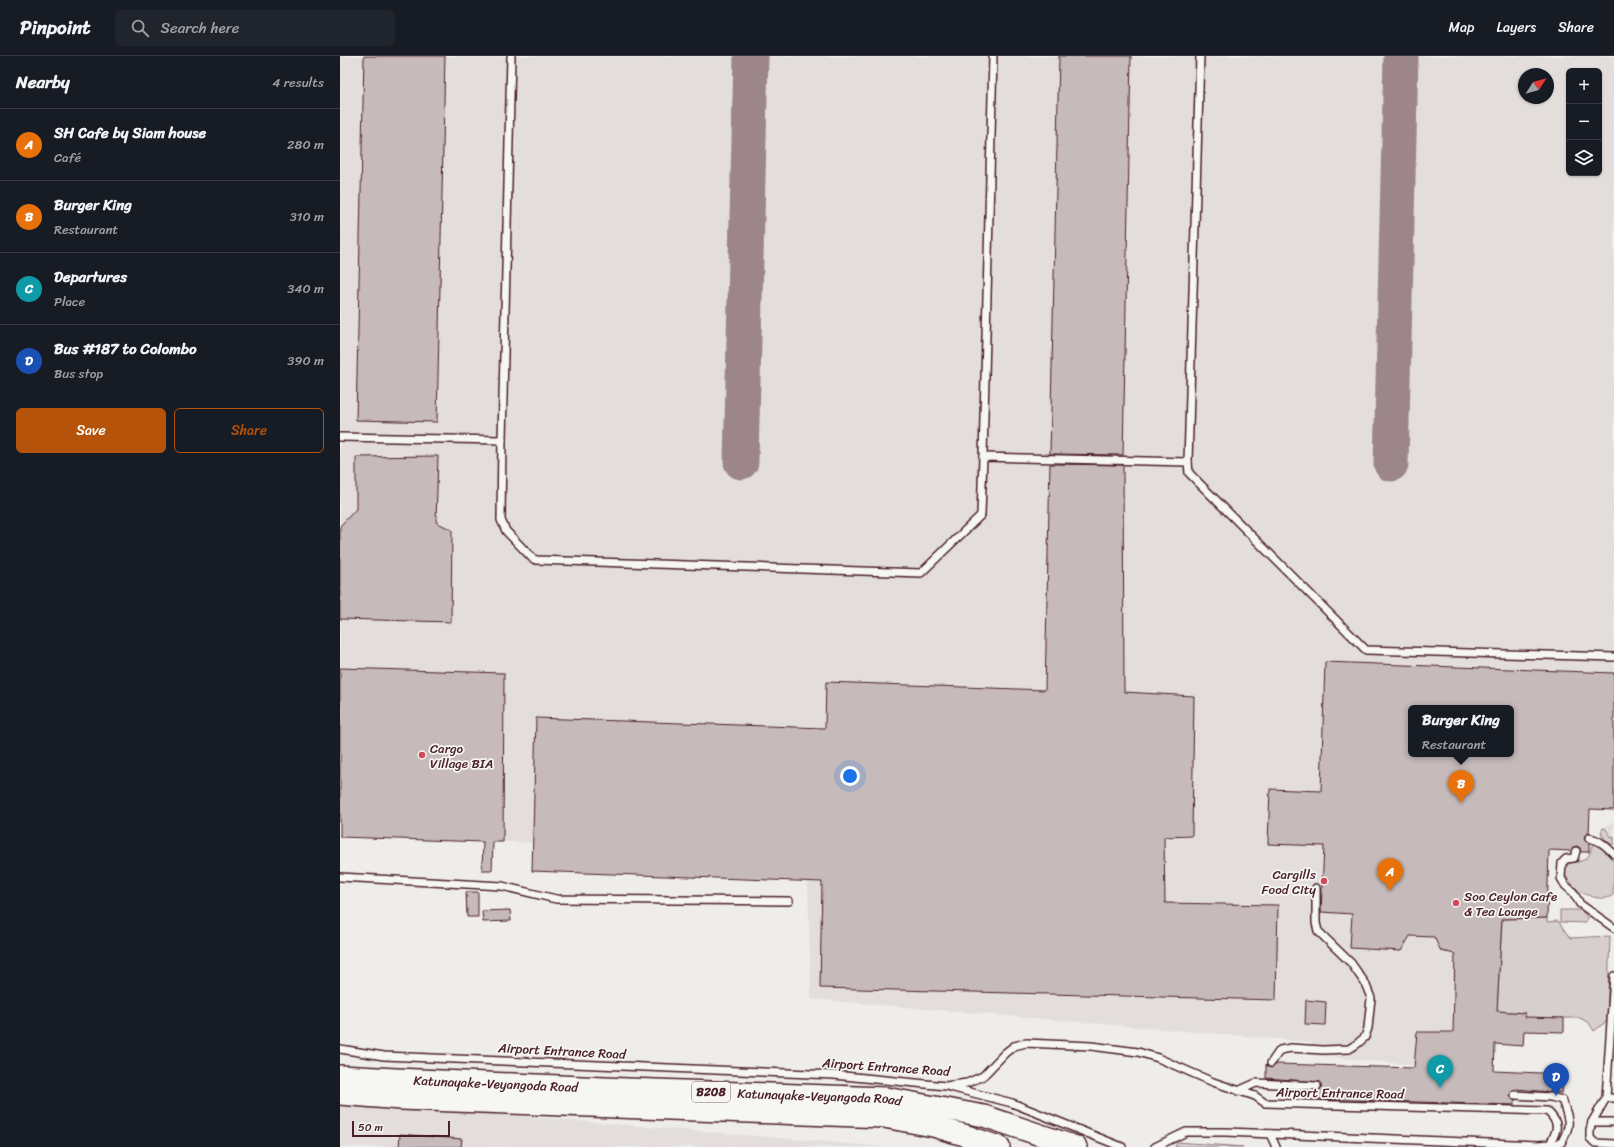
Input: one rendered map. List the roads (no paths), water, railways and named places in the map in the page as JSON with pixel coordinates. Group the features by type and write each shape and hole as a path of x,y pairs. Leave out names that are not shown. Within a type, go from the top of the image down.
{"main road":[{"name":"Katunayake-Veyangoda Road","path":"340,1076 627,1089 886,1098 984,1116 1076,1147"},
{"name":"Katunayake-Veyangoda Road","path":"340,1094 401,1099 884,1117 933,1126 964,1134 1000,1147"}],"lane":[{"path":"511,56 501,520 506,531 532,558 536,560 921,573 981,515 992,56"},
{"path":"1200,56 1188,462 1189,473 1366,650 1614,657"},
{"path":"340,437 502,440"},
{"path":"983,456 1188,462"},
{"path":"1589,838 1598,840 1614,854"},
{"path":"1576,851 1574,858 1567,858 1562,863 1561,878 1573,892 1580,904 1596,917 1614,928"},
{"path":"340,877 502,886 556,899 789,901"},
{"path":"1271,1064 1280,1050 1291,1048 1323,1050 1349,1049 1358,1044 1365,1037 1368,1028 1371,998 1365,983 1351,964 1318,931 1316,923 1316,888"},
{"path":"1614,976 1606,1098 1592,1122 1590,1138 1594,1143 1614,1144"},
{"name":"Airport Entrance Road","path":"340,1049 384,1056 834,1075 946,1086 967,1083 983,1076 1005,1053 1014,1046 1026,1043 1091,1046 1138,1052 1158,1058 1213,1082 1255,1096 1265,1103 1547,1111 1555,1117 1557,1131 1550,1144"},
{"path":"1238,1090 1264,1080 1317,1086"},
{"path":"946,1086 1012,1103 1122,1147"},
{"path":"1155,1147 1186,1132 1538,1145 1561,1143 1568,1132 1568,1118 1562,1100 1551,1097 1515,1095"},
{"path":"1606,1098 1614,1098"},
{"path":"1592,1122 1614,1122"},
{"path":"1270,1134 1276,1147"}],"place":[{"name":"Cargo Village BIA","path":"422,755"},
{"name":"Burger King","path":"1461,803"},
{"name":"Cargills Food City","path":"1324,881"},
{"name":"SH Cafe by Siam house","path":"1390,891"},
{"name":"Soo Ceylon Cafe & Tea Lounge","path":"1456,903"},
{"name":"Departures","path":"1440,1088"},
{"name":"Bus #187 to Colombo","path":"1556,1096"}]}
